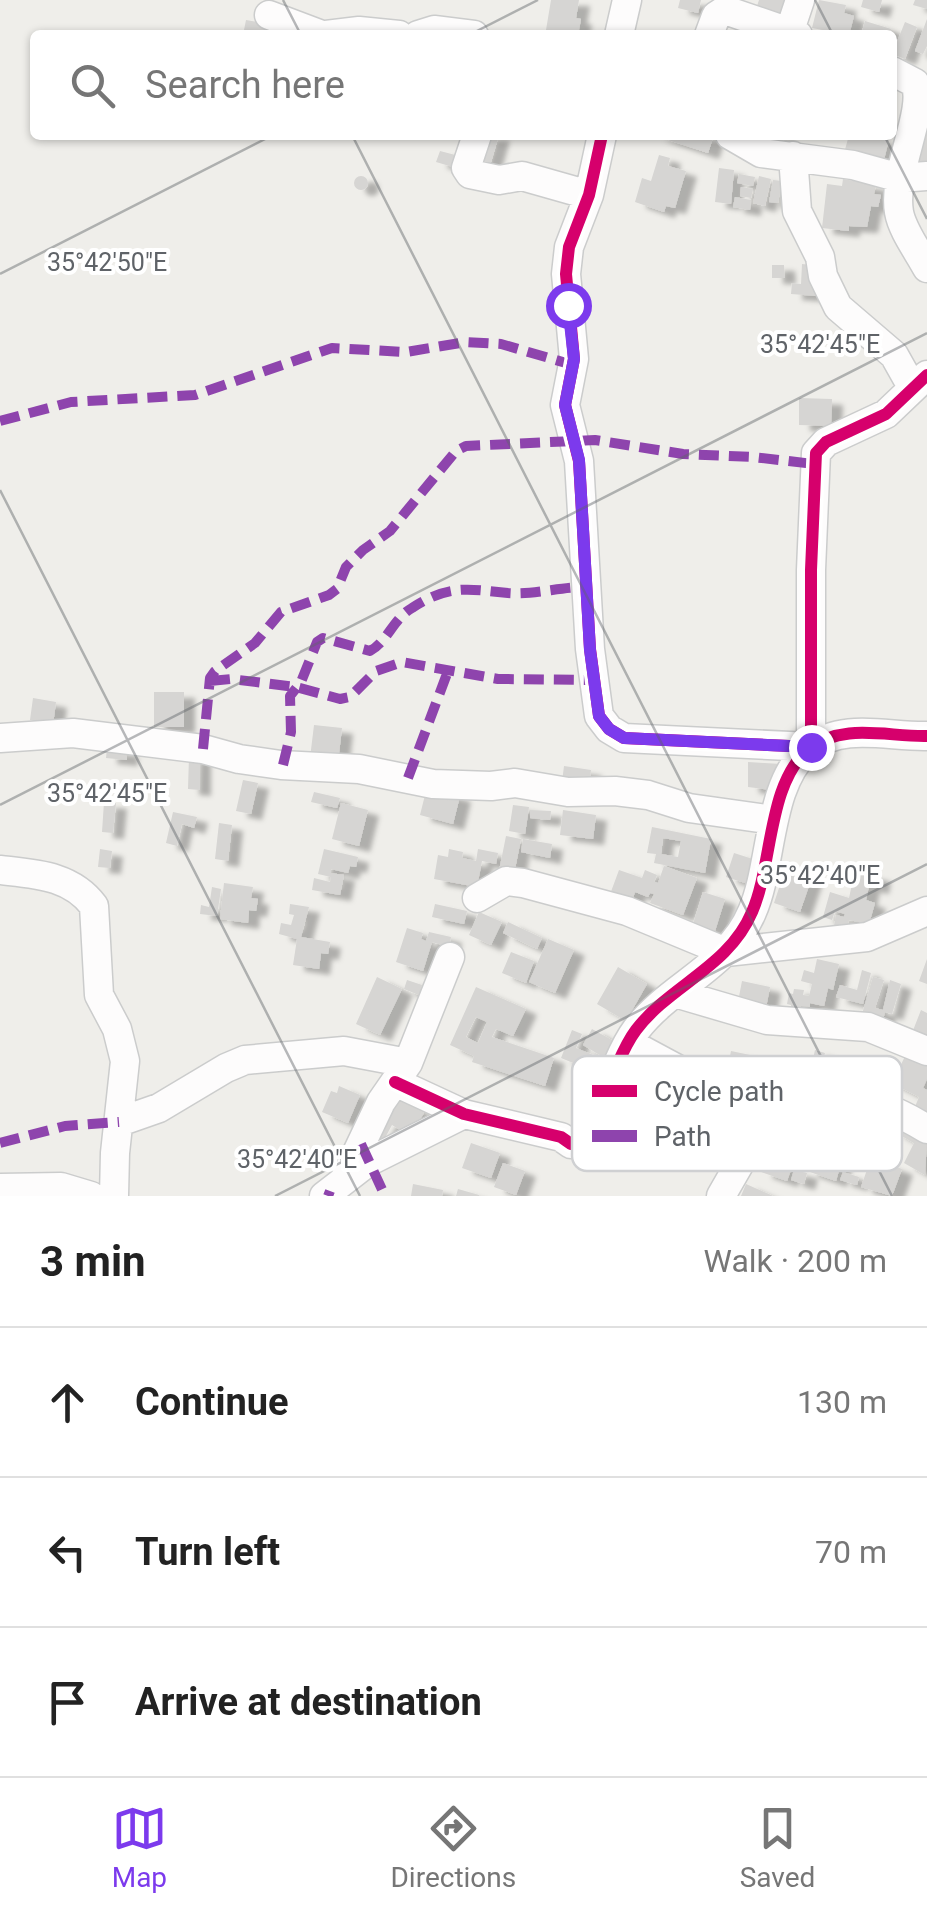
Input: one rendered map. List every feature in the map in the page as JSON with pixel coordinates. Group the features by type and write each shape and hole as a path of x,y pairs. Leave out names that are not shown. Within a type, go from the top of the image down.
{"street":[{"path":"620,30 627,0"},
{"path":"795,30 800,0"},
{"path":"712,30 716,16 725,10 782,30"},
{"path":"269,15 310,30"},
{"path":"897,74 918,87 920,99 911,126 914,177 900,218 927,268"},
{"path":"475,140 466,168 470,174 499,180 522,176 589,195"},
{"path":"601,140 589,195 569,247 566,274 574,359 565,405 579,460 590,650 599,716 609,729 624,738 811,747"},
{"path":"739,140 761,153 914,177"},
{"path":"792,156 797,211 820,257 838,307 920,381 886,414 826,442 816,453 811,550 811,747"},
{"path":"623,1056 645,1020 726,952 752,914 774,820 798,759 829,736 858,732 927,736"},
{"path":"0,738 72,733 203,750 239,760 358,770 433,784 514,783 568,792 631,793 689,808 774,820"},
{"path":"0,870 53,877 77,888 94,906 100,995 117,1030 125,1061 114,1196"},
{"path":"477,898 506,881 523,883 626,911 726,952 867,938 927,912"},
{"path":"335,1187 401,1072 450,957"},
{"path":"675,993 767,1020 868,1027 927,1051"},
{"path":"629,1043 653,1056"},
{"path":"118,1122 159,1108 245,1060 344,1051 401,1072 464,1114 572,1144"},
{"path":"335,1187 374,1158 464,1114"},
{"path":"902,1115 927,1130"},
{"path":"721,1196 735,1171"},
{"path":"0,1188 61,1187 92,1196"}],"building":[{"path":"551,0 579,0 579,30 546,30"},
{"path":"680,0 701,0 698,13 678,8"},
{"path":"759,0 789,0 782,21 755,12"},
{"path":"819,0 846,5 844,13 854,16 850,30 812,28"},
{"path":"863,0 882,0 879,12 861,7"},
{"path":"915,0 927,0 927,9 913,5"},
{"path":"927,19 927,46 923,54 915,51"},
{"path":"246,20 269,24 268,30 244,30"},
{"path":"865,21 891,29 891,30 862,30"},
{"path":"905,22 917,27 905,59 897,56 897,42"},
{"path":"927,125 927,173 914,170"},
{"path":"484,140 498,140 489,169 476,165"},
{"path":"668,140 712,140 708,153"},
{"path":"758,140 784,140 782,146"},
{"path":"848,140 889,140 882,168 843,157"},
{"path":"440,151 463,157 460,169 436,162"},
{"path":"659,155 670,158 668,166 686,171 675,208 666,206 664,212 635,202 642,178 651,181"},
{"path":"719,168 734,170 731,204 715,202"},
{"path":"739,174 755,177 753,186 737,183"},
{"path":"361,176 368,183 361,190 354,183"},
{"path":"759,176 771,179 765,206 753,203"},
{"path":"843,179 876,185 874,194 881,195 878,207 871,206 867,227 849,226 849,231 822,228 827,184 842,186"},
{"path":"773,180 782,181 778,203 769,202"},
{"path":"741,187 753,189 751,198 740,196"},
{"path":"735,197 751,200 750,210 733,207"},
{"path":"802,264 820,266 817,296 791,294 792,283 801,284"},
{"path":"772,265 784,265 785,278 772,278"},
{"path":"799,398 832,399 831,426 799,425"},
{"path":"154,692 184,692 184,727 154,727"},
{"path":"33,698 56,702 53,725 30,720"},
{"path":"314,725 342,728 338,762 310,758"},
{"path":"107,748 127,750 127,760 106,758"},
{"path":"189,756 200,756 200,790 188,789"},
{"path":"748,762 781,764 779,791 748,787"},
{"path":"564,766 591,770 589,785 562,782"},
{"path":"243,780 258,783 251,814 236,811"},
{"path":"427,787 460,796 453,824 420,815"},
{"path":"314,792 340,798 337,808 311,802"},
{"path":"104,802 116,803 113,833 102,832"},
{"path":"341,803 368,810 359,846 332,839"},
{"path":"513,805 529,807 525,834 509,831"},
{"path":"530,810 551,811 550,820 530,818"},
{"path":"563,810 596,815 593,839 560,835"},
{"path":"173,812 197,817 194,828 182,824 177,846 166,843"},
{"path":"219,823 232,825 228,861 215,859"},
{"path":"652,827 711,839 705,873 654,863 656,854 647,853","holes":["663,838 681,841 678,857 661,854"]},
{"path":"506,836 521,839 514,874 499,871"},
{"path":"523,839 552,844 550,858 521,852"},
{"path":"100,849 112,851 110,868 98,867"},
{"path":"324,849 358,857 356,867 350,866 348,873 331,869 331,873 344,875 340,895 312,890 314,878 330,882 331,877 318,874"},
{"path":"449,849 476,861 478,849 498,853 496,864 482,861 477,887 434,879 438,855 448,857"},
{"path":"734,853 762,862 755,886 726,877"},
{"path":"664,866 697,878 683,915 650,903 654,894 650,893 648,897 635,892 631,904 609,897 619,870 642,878 645,870 657,875 654,882 658,883"},
{"path":"786,867 812,877 800,912 774,903"},
{"path":"855,870 880,876 878,888 869,886 866,900 875,903 869,924 849,920 847,928 834,926 836,915 845,914 835,911 832,920 823,917 830,892 849,898"},
{"path":"224,883 253,887 251,898 258,899 256,911 249,910 248,923 220,919"},
{"path":"212,887 221,889 217,916 200,914 201,905 209,907"},
{"path":"703,892 725,899 715,931 693,924"},
{"path":"290,904 309,907 301,937 330,942 328,954 321,953 319,969 293,965 297,939 279,934 281,923 291,925 294,915 289,914"},
{"path":"435,904 467,911 464,924 432,917"},
{"path":"479,912 502,922 491,945 469,935"},
{"path":"508,922 542,938 537,949 503,933"},
{"path":"407,928 423,933 421,939 426,941 429,932 451,937 449,947 432,942 423,971 396,962"},
{"path":"548,939 574,950 555,993 529,982"},
{"path":"511,952 534,961 526,983 502,973"},
{"path":"817,959 839,964 833,990 828,988 824,1006 810,1003 810,1007 791,1009 787,1004 794,989 804,990 803,995 809,996 812,984 801,981 804,970 814,973"},
{"path":"927,959 927,984 919,981"},
{"path":"618,967 647,984 626,1021 597,1004"},
{"path":"862,970 871,973 863,1004 836,997 840,985 857,990"},
{"path":"377,977 402,989 380,1035 356,1024"},
{"path":"873,977 884,980 875,1008 883,1010 890,980 901,984 892,1014 885,1012 883,1020 862,1014"},
{"path":"407,980 422,985 419,995 404,989"},
{"path":"742,981 770,987 764,1018 736,1012"},
{"path":"476,987 526,1009 513,1036 496,1029 492,1037 554,1058 545,1086 472,1062 474,1056 450,1045","holes":["476,1017 487,1022 478,1043 466,1037"]},
{"path":"921,1010 927,1013 927,1038 912,1033"},
{"path":"592,1029 619,1044 613,1056 602,1056 583,1045"},
{"path":"572,1030 582,1034 576,1048 596,1056 572,1056 572,1062 561,1058"},
{"path":"907,1052 927,1062 923,1088 927,1090 927,1120 912,1114 919,1097 902,1088 902,1062"},
{"path":"339,1086 360,1095 348,1123 322,1112 331,1091 337,1093"},
{"path":"400,1098 424,1113 416,1126 411,1123 405,1133 392,1125 386,1136 396,1143 392,1149 375,1138"},
{"path":"902,1126 927,1140 925,1175 904,1163 914,1143 902,1136"},
{"path":"471,1143 500,1153 491,1178 462,1168"},
{"path":"503,1163 525,1171 516,1195 494,1187"},
{"path":"761,1171 791,1171 787,1181"},
{"path":"794,1171 807,1173 804,1184 791,1180"},
{"path":"807,1171 839,1171 836,1181"},
{"path":"867,1171 901,1171 892,1196 861,1187"},
{"path":"843,1172 859,1177 857,1185 840,1180"},
{"path":"413,1184 443,1190 442,1196 411,1196"},
{"path":"746,1184 773,1196 741,1196"},
{"path":"458,1189 479,1195 479,1196 456,1196"}],"marked path":[{"path":"0,421 71,402 195,395 332,348 406,352 466,342 501,344 573,365"},
{"path":"203,749 210,678 215,671 255,643 281,612 337,589 346,567 390,531 456,451 466,446 595,440 683,454 814,464"},
{"path":"283,765 291,732 290,696 301,682 317,642 323,638 370,651 405,613 437,595 470,590 517,593 586,587"},
{"path":"210,681 231,679 296,687 340,699 350,697 376,671 402,662 498,679 595,680"},
{"path":"408,778 448,671"},
{"path":"0,1143 65,1126 119,1122"},
{"path":"361,1144 385,1196"},
{"path":"328,1196 330,1191"}],"cycle path":[{"path":"601,140 589,195 569,247 566,274 574,359 565,405 579,461 590,649 599,716 609,729 624,738 811,747 811,570 816,453 826,442 886,414 927,375"},
{"path":"622,1056 650,1014 714,962 742,931 759,893 785,782 809,749 851,733 927,736"},
{"path":"395,1082 464,1114 561,1137 572,1144"}],"route":[{"path":"568,305 574,359 565,405 579,460 590,650 599,716 609,729 624,738 811,747"}]}
